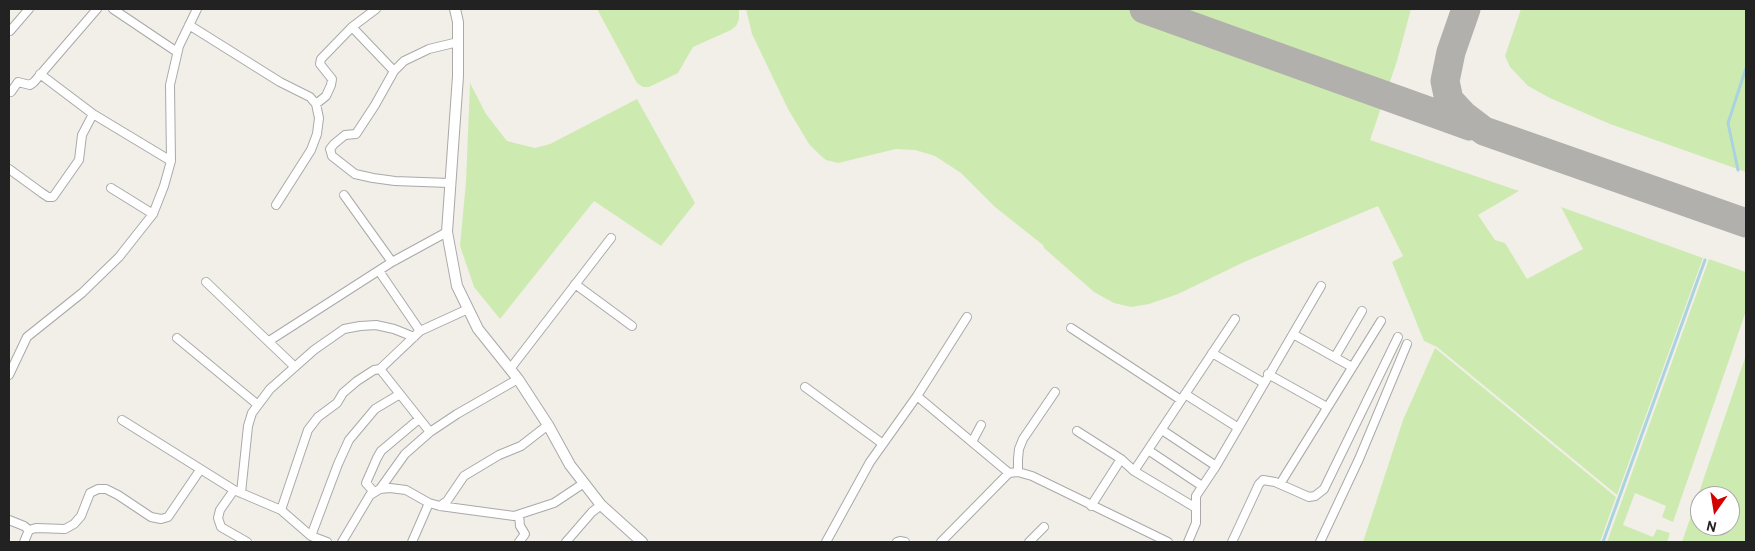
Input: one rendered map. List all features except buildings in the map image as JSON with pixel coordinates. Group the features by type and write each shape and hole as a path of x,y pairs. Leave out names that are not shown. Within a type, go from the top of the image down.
{"street":[{"path":"10,32 29,9"},
{"path":"11,92 18,82 30,85 97,9"},
{"path":"113,9 177,52"},
{"path":"9,375 27,337 82,293 118,257 153,214 172,160 170,85 177,52 197,9"},
{"path":"316,104 326,96 332,79 320,64 321,59 361,18 376,9"},
{"path":"455,9 458,22 458,76 446,232 457,286 478,329 518,379 548,425 570,465 601,505 642,542"},
{"path":"189,25 280,82 310,97 316,104 319,118 317,134 311,150 276,205"},
{"path":"352,27 394,71"},
{"path":"449,183 373,178 355,174 332,156 330,149 346,135 356,134 394,71 404,61 421,52 458,42"},
{"path":"40,74 93,114 172,160"},
{"path":"9,169 42,194 53,197 78,160 82,135 93,114"},
{"path":"111,188 153,214"},
{"path":"344,195 392,262"},
{"path":"269,341 392,262 446,232"},
{"path":"510,369 611,238"},
{"path":"379,271 417,334"},
{"path":"206,282 295,367"},
{"path":"576,284 632,326"},
{"path":"1188,542 1196,523 1196,496 1216,466 1237,427 1321,286"},
{"path":"281,510 308,430 318,418 337,403 343,393 356,381 374,370 380,369 417,334 468,308"},
{"path":"1335,357 1362,311"},
{"path":"826,542 870,462 918,396 967,316"},
{"path":"1134,471 1234,319"},
{"path":"1280,484 1381,321"},
{"path":"247,542 221,527 218,518 220,510 237,492 248,426 252,413 270,389 314,350 344,329 376,325 417,334"},
{"path":"1071,328 1183,397 1237,427"},
{"path":"1293,334 1352,367"},
{"path":"1232,542 1258,484 1262,480 1280,484 1309,497 1315,496 1324,489 1398,337"},
{"path":"177,338 258,404"},
{"path":"1320,542 1359,459 1407,344"},
{"path":"9,353 17,358"},
{"path":"1212,353 1264,382"},
{"path":"380,369 430,432"},
{"path":"1268,374 1328,407"},
{"path":"342,542 370,495 377,490 405,454 430,432 457,414 518,379"},
{"path":"805,388 883,444"},
{"path":"1018,472 1021,444 1055,392"},
{"path":"311,536 349,440 375,409 400,394"},
{"path":"918,396 1009,473"},
{"path":"419,418 382,451 366,483 377,490 390,488 406,490 429,503 440,506 514,516 519,516 554,503 584,483"},
{"path":"122,420 237,492 281,510 311,536 327,542"},
{"path":"972,442 981,424"},
{"path":"440,506 447,501 464,476 499,455 521,446 548,425"},
{"path":"1162,430 1216,466"},
{"path":"1077,431 1121,459 1134,471 1196,508"},
{"path":"1148,450 1202,486"},
{"path":"1091,506 1121,459"},
{"path":"29,530 36,528 65,529 81,516 90,493 98,489 106,489 118,495 151,517 161,519 168,517 200,470"},
{"path":"941,542 1009,473 1018,472 1032,476 1168,542"},
{"path":"412,542 429,503"},
{"path":"566,542 592,512 601,505"},
{"path":"519,516 520,526 525,534 519,542"},
{"path":"9,520 29,530"},
{"path":"1029,542 1044,527"},
{"path":"24,542 29,530"},
{"path":"897,542 905,542"}],"green space":[{"path":"597,9 739,9 739,19 736,26 731,30 693,47 678,73 649,87 643,87 637,83"},
{"path":"746,9 1411,9 1397,61 1370,140 1519,191 1478,215 1495,240 1505,243 1527,279 1583,249 1561,207 1703,258 1617,495 1437,347 1424,341 1392,262 1403,256 1378,206 1244,262 1178,294 1149,304 1131,307 1114,303 1094,292 1044,248 1043,245 995,207 961,173 935,156 915,150 896,149 838,163 826,160 809,144 788,109 752,34"},
{"path":"1521,9 1746,9 1746,172 1610,124 1550,98 1528,86 1510,67 1505,56"},
{"path":"470,83 486,114 507,141 535,148 550,144 637,99 695,203 661,246 594,201 500,319 474,287 460,246 466,182"},
{"path":"1709,259 1746,272 1746,311 1673,522 1662,517 1666,506 1635,493 1623,525 1653,537 1657,529 1670,533 1667,542 1607,542"},
{"path":"1435,348 1616,497 1600,542 1363,542 1403,420"},
{"path":"1746,355 1746,542 1682,542 1690,519 1690,536 1740,536 1740,486 1701,486"}],"waterway":[{"path":"1738,170 1728,123 1746,68"},
{"path":"1603,542 1705,260"}],"taxiway":[{"path":"1144,9 1470,126"},
{"path":"1466,9 1451,52 1445,81 1449,100 1463,115 1484,131 1746,223"}]}
